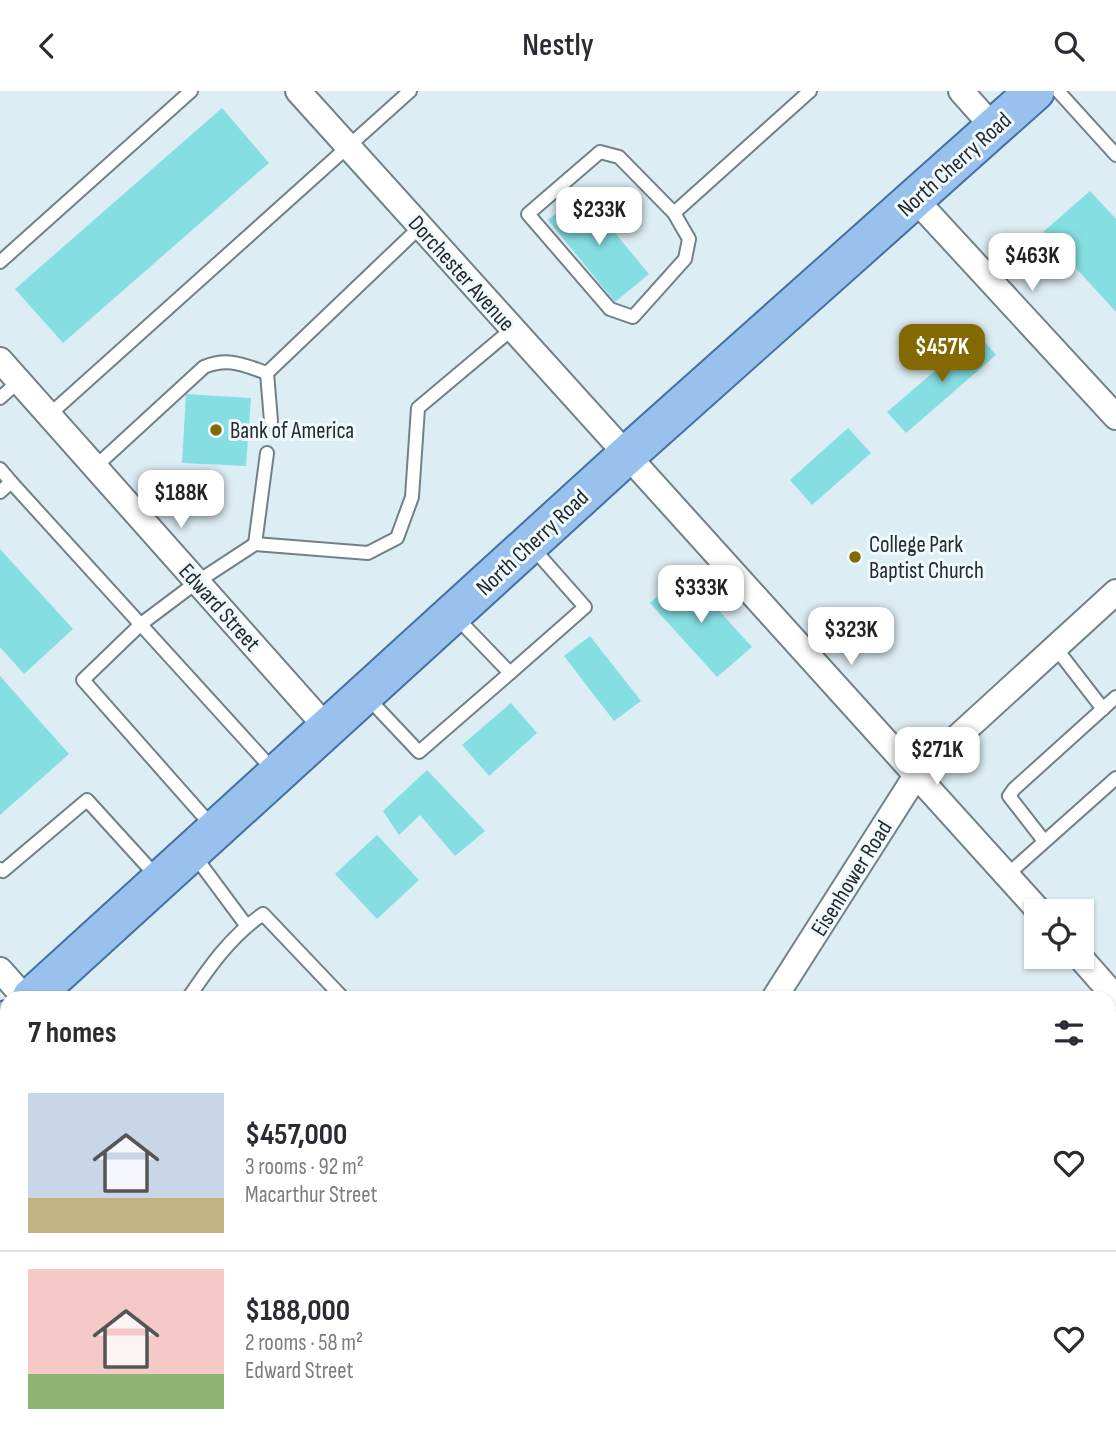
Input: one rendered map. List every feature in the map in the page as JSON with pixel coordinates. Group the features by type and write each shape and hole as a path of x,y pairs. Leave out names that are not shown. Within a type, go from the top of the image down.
{"main road":[{"name":"North Cherry Road","path":"39,991 628,454 1035,91"}],"street":[{"name":"Dorchester Avenue","path":"298,91 1028,899"},
{"path":"961,91 994,128"},
{"path":"915,199 1116,417"},
{"name":"Edward Street","path":"0,360 328,729"},
{"name":"Eisenhower Road","path":"779,991 917,774 1116,592"},
{"path":"1091,969 1110,991"},
{"path":"0,970 19,991"}],"lane":[{"path":"0,262 191,91"},
{"path":"49,415 408,91"},
{"path":"674,213 810,91"},
{"path":"1058,91 1116,155"},
{"path":"600,152 619,157 674,213 689,239 685,259 633,317 610,309 528,213 600,152"},
{"path":"267,373 420,227"},
{"path":"246,925 203,841 83,680 141,624 197,582 255,544 368,553 397,538 412,497 418,408 512,330"},
{"path":"95,467 204,367 219,361 233,362 267,373"},
{"path":"267,373 271,421"},
{"path":"0,398 19,381"},
{"path":"255,544 267,453"},
{"path":"0,469 278,775"},
{"path":"0,492 11,482"},
{"path":"365,695 419,752 585,607 529,544"},
{"path":"454,614 510,673"},
{"path":"1055,647 1103,709"},
{"path":"1044,841 1009,796 1116,697"},
{"path":"1007,875 1116,778"},
{"path":"0,869 3,871 87,800 161,881"},
{"path":"193,991 215,958 246,925 263,914 336,991"}],"building":[{"path":"222,108 269,163 63,343 15,289"},
{"path":"1090,191 1116,219 1116,312 1043,232"},
{"path":"582,193 649,274 615,302 548,220"},
{"path":"978,334 996,355 906,433 887,412"},
{"name":"Bank of America","path":"186,394 251,398 246,466 182,463"},
{"path":"848,428 871,453 812,505 790,480"},
{"path":"0,549 73,629 24,674 0,647"},
{"path":"684,572 752,647 717,677 650,603"},
{"path":"590,636 641,701 614,721 564,656"},
{"path":"0,676 69,754 0,815"},
{"path":"511,703 537,733 489,776 462,745"},
{"path":"427,770 485,831 455,856 420,815 399,835 383,811"},
{"path":"377,835 419,880 377,919 335,874"}],"place":[{"name":"Bank of America","path":"216,430"},
{"name":"College Park Baptist Church","path":"855,557"}]}
